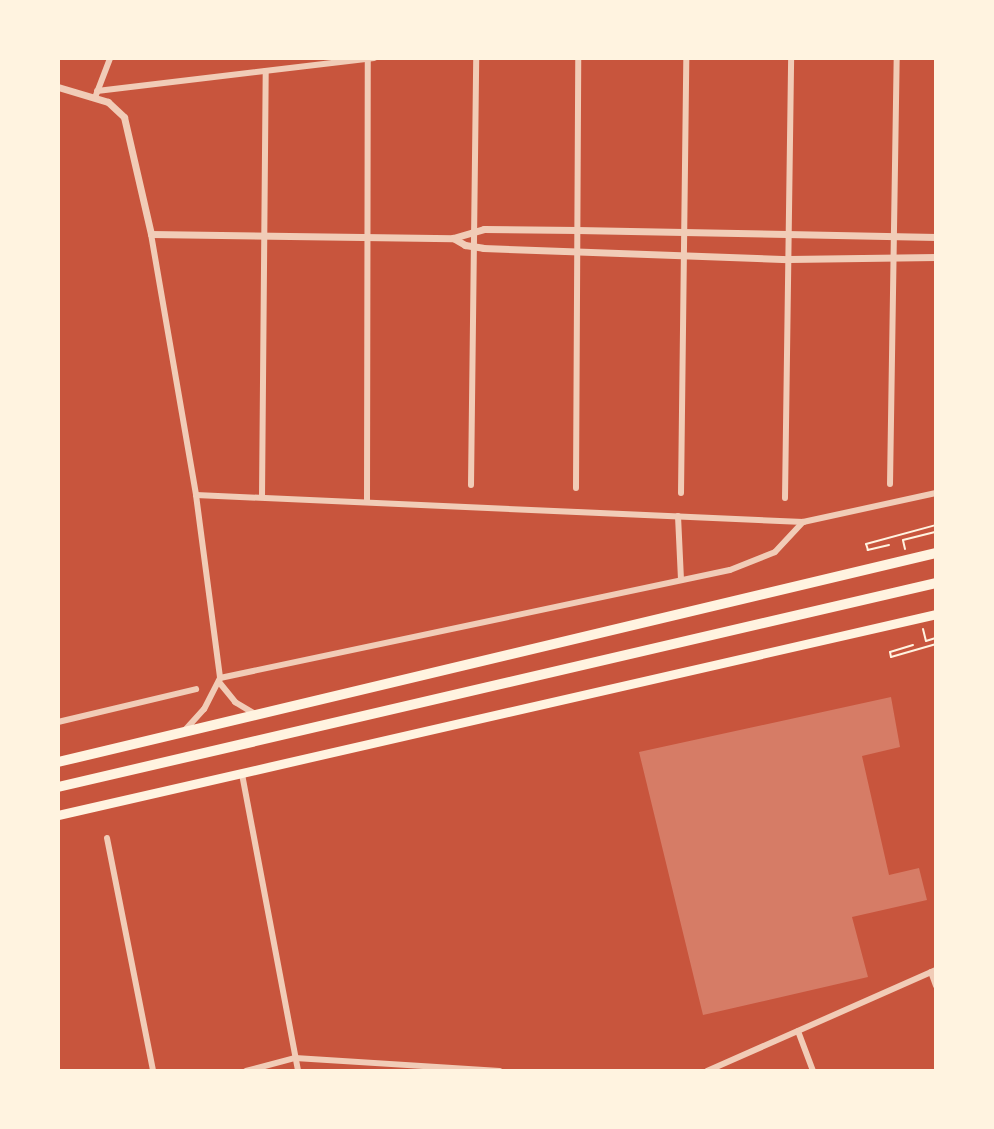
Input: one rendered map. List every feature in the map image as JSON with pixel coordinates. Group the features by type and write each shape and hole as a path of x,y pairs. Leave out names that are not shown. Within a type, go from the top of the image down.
{"highway":[{"path":"58,762 936,553"},
{"path":"58,787 936,583"},
{"path":"58,815 936,614"}],"street":[{"path":"96,95 110,58"},
{"path":"96,95 374,58"},
{"path":"471,485 476,58"},
{"path":"576,488 578,58"},
{"path":"681,493 681,255 686,58"},
{"path":"785,498 791,58"},
{"path":"890,484 897,58"},
{"path":"367,501 368,59"},
{"path":"262,497 266,71"},
{"path":"58,87 96,95 113,105 124,117 151,234 196,495 220,680 235,702 258,716"},
{"path":"151,234 453,238 472,230 577,230 936,237"},
{"path":"453,238 473,248 789,259 936,257"},
{"path":"196,495 803,522 936,493"},
{"path":"678,516 681,580"},
{"path":"184,731 204,709 220,680 743,567 769,556 787,543 803,522"},
{"path":"58,722 196,689"},
{"path":"242,774 298,1071"},
{"path":"107,838 153,1071"},
{"path":"707,1071 933,971 936,986"},
{"path":"798,1031 813,1071"},
{"path":"246,1071 295,1058 500,1071"}],"path":[{"path":"889,545 868,550 866,544 936,525"},
{"path":"903,540 936,532"},
{"path":"926,641 936,638"},
{"path":"913,645 890,652 891,657 936,644"}],"building":[{"path":"891,697 900,747 862,756 889,875 919,868 927,900 852,917 868,977 703,1015 639,752"}]}
